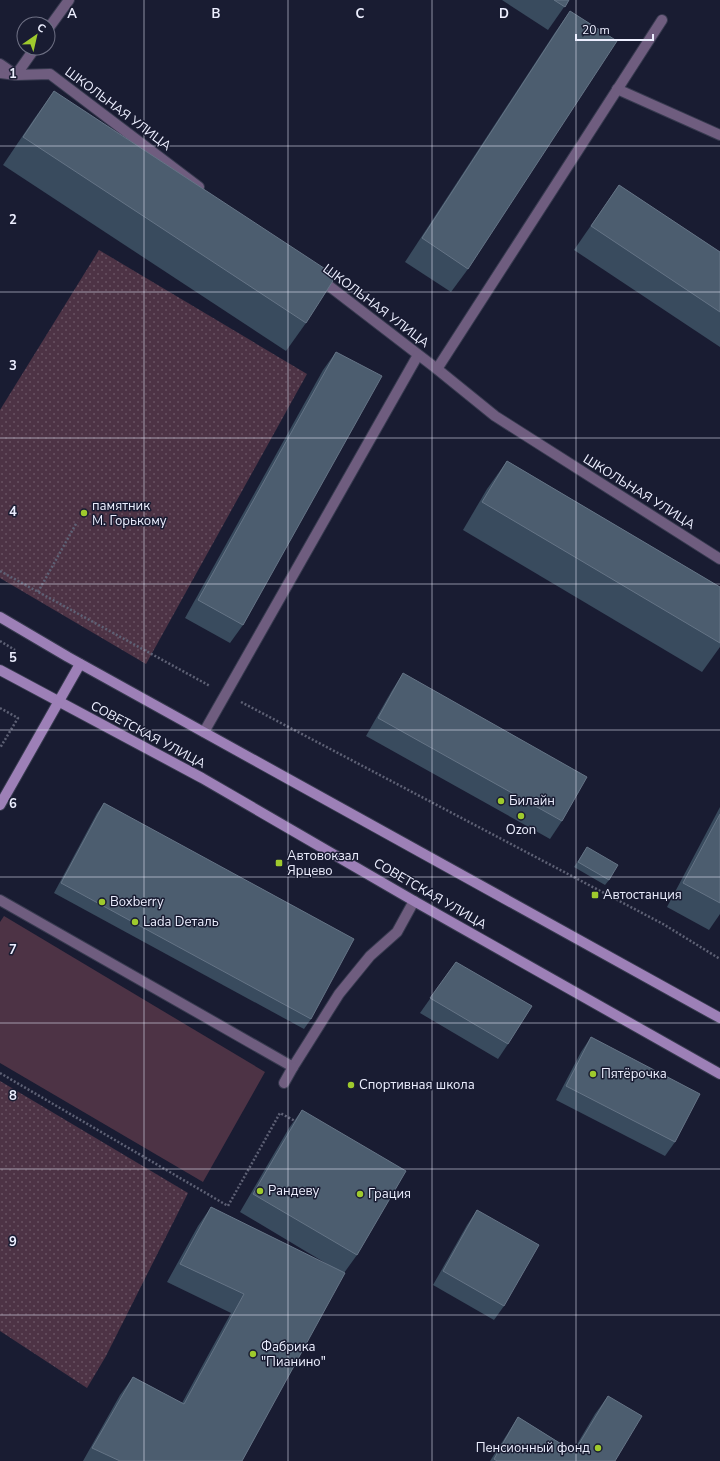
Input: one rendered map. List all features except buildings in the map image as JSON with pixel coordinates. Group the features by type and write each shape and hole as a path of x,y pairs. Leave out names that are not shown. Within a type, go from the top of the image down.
{"main road":[{"path":"0,617 80,664 720,1018"},
{"path":"0,805 80,664"},
{"name":"СОВЕТСКАЯ УЛИЦА","path":"0,670 202,778 414,901 720,1074"}],"street":[{"path":"56,18 69,0"},
{"path":"437,369 662,20"},
{"path":"0,64 16,75 29,56"},
{"name":"ШКОЛЬНАЯ УЛИЦА","path":"0,73 16,75 50,74 208,195"},
{"path":"617,89 720,136"},
{"name":"ШКОЛЬНАЯ УЛИЦА","path":"310,272 437,369 495,416 720,559"},
{"path":"204,732 418,355"},
{"path":"0,900 294,1067"},
{"path":"284,1084 339,994 370,956 398,932 414,901"}],"path":[{"path":"38,592 77,522"},
{"path":"0,571 225,694 664,924 720,959"},
{"path":"0,641 21,653"},
{"path":"0,708 18,718 0,748"},
{"path":"0,1073 228,1206 280,1113 300,1124"}],"shaded area":[{"path":"99,250 307,374 146,664 0,578 0,410"},
{"path":"4,916 265,1072 203,1182 0,1063 0,922"},
{"path":"0,1081 188,1193 106,1356 87,1388 0,1331"}],"place":[{"name":"памятник М. Горькому","path":"84,513"},
{"name":"Билайн","path":"501,801"},
{"name":"Ozon","path":"521,816"},
{"name":"Автовокзал Ярцево","path":"279,863"},
{"name":"Автостанция","path":"595,895"},
{"name":"Boxberry","path":"102,902"},
{"name":"Lada Dеталь","path":"135,922"},
{"name":"Пятёрочка","path":"593,1074"},
{"name":"Спортивная школа","path":"351,1085"},
{"name":"Рандеву","path":"260,1191"},
{"name":"Грация","path":"360,1194"},
{"name":"Фабрика \"Пианино\"","path":"253,1354"},
{"name":"Пенсионный фонд","path":"598,1448"}]}
